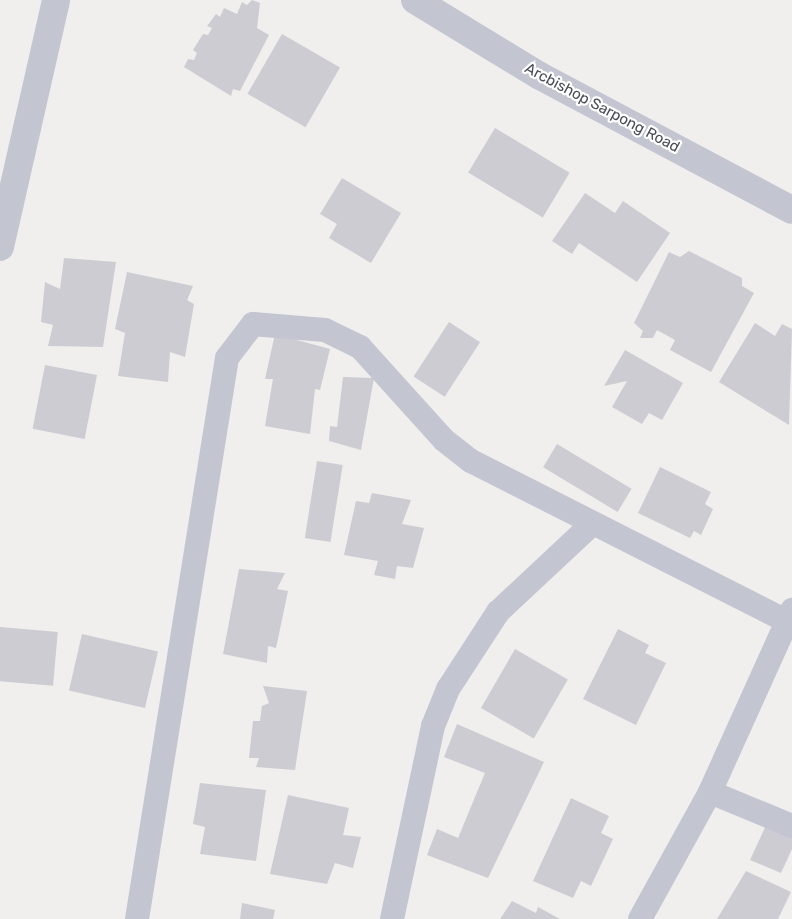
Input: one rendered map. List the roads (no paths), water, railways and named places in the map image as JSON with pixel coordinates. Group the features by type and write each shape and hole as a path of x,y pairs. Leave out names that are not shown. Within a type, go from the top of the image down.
{"street":[{"path":"0,246 56,0"},
{"name":"Arcbishop Sarpong Road","path":"415,0 540,76 792,210"},
{"path":"137,919 227,358 243,332 253,324 266,323 325,330 360,347 444,440 471,461 591,524 789,616 710,792 640,919"},
{"path":"392,919 433,726 448,689 498,612 591,524"},
{"path":"710,792 792,826"}]}
